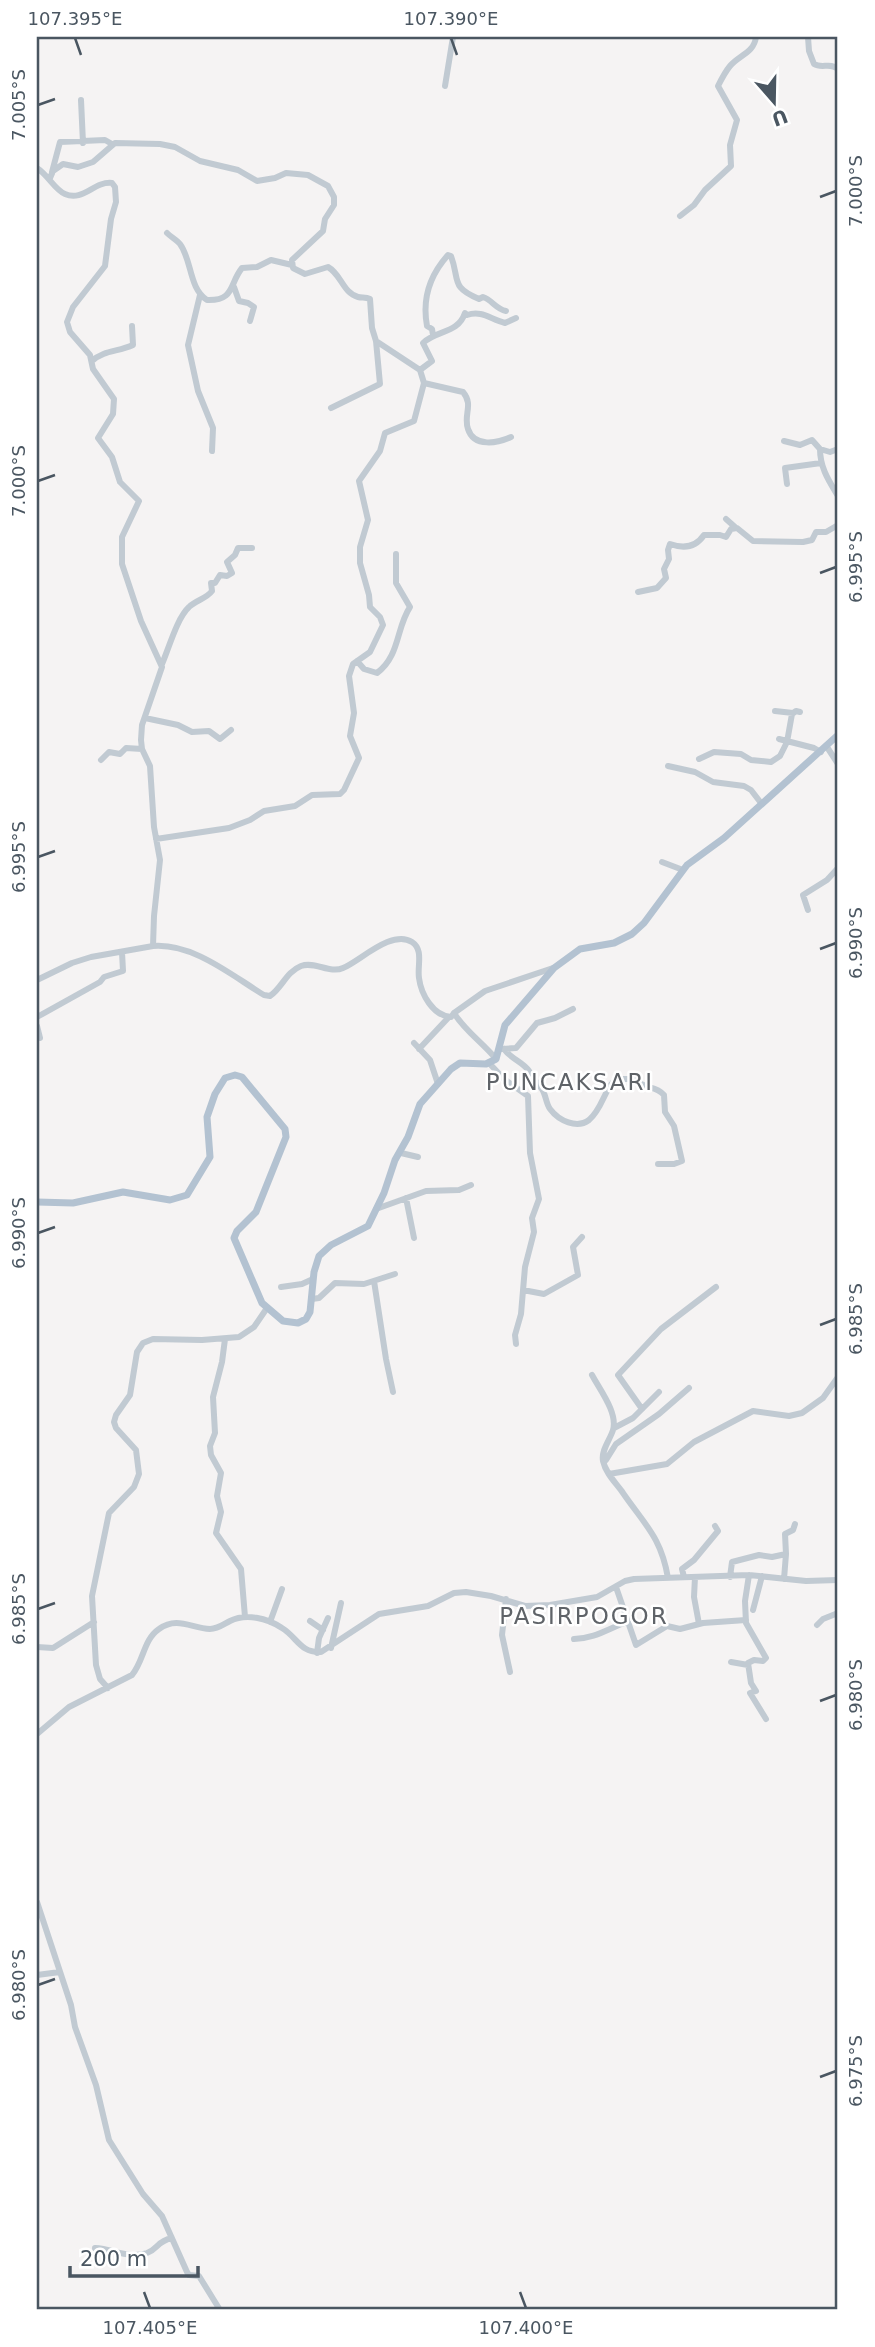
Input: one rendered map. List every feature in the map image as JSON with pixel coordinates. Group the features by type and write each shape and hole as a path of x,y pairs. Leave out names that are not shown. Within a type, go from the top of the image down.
{"main road":[{"path":"37,1202 73,1203 123,1192 170,1200 183,1197 190,1191 210,1157 207,1117 215,1094 226,1078 235,1075 242,1077 286,1133 286,1137 256,1212 237,1231 234,1238 258,1297 283,1321 298,1323 309,1315 319,1256 331,1245 365,1229 401,1153 420,1104 438,1084 460,1063 493,1061 502,1049 505,1025 554,968 580,949 614,943 632,934 644,923 692,860 724,838 838,735"}],"street":[{"path":"445,86 453,37"},
{"path":"680,216 731,166 731,141 737,120 718,85 728,68 751,49 756,37"},
{"path":"808,37 814,64 831,65 838,69"},
{"path":"81,100 83,143"},
{"path":"112,144 105,140 59,143 51,175 55,187 70,195 85,194 92,187 103,183 109,182 115,187 117,202 111,219 105,266 73,307 67,319 70,332 86,349 93,369 115,402 113,414 98,438 112,457 120,482 139,501 122,537 122,564 141,621 162,664"},
{"path":"51,175 63,164 78,166 93,162 112,144 120,143 168,145 194,159 238,170 257,181 286,173 308,175 321,181 332,192 334,205 325,219 325,228 321,234 292,260 292,265"},
{"path":"37,168 51,175"},
{"path":"167,233 183,249 200,295 207,300 229,294 244,267 257,267 271,260 292,265 297,271 306,274 328,267 336,271 346,289 356,296 370,299 380,384 331,408"},
{"path":"433,335 432,329 427,326 425,298 439,266 448,255 451,256 456,283 461,290 479,299 489,299 506,311"},
{"path":"234,285 237,299 254,307 250,321"},
{"path":"200,295 187,345 198,391 213,428 212,451"},
{"path":"419,370 432,361 422,344 433,335 442,335 461,324 465,313 483,313 505,323 516,318"},
{"path":"92,361 103,352 116,352 133,345 132,326"},
{"path":"156,839 229,828 250,821 264,811 299,805 312,795 343,792 359,758 350,736 354,713 348,681 351,666 370,652 383,625 380,617 370,607 360,563 360,547 368,520 359,481 380,451 385,433 411,424 416,419 424,383 419,370 376,341"},
{"path":"424,383 463,392 469,403 467,428 478,440 494,443 511,437"},
{"path":"784,442 800,446 812,440 820,449 830,452 838,449"},
{"path":"820,449 821,463 829,484 838,496"},
{"path":"787,484 785,468 821,463"},
{"path":"726,519 753,541 803,542 812,540 816,532 838,525"},
{"path":"638,592 657,588 666,578 664,569 670,559 670,544 690,547 700,541 704,534 726,537 731,529 737,528"},
{"path":"153,946 160,866 150,766 141,740 145,718 162,664 182,615 190,606 209,595 212,591 211,583 215,583 219,575 227,576 232,573 227,562 238,548 252,548"},
{"path":"357,661 363,670 377,673 389,662 397,645 403,618 410,607 396,583 396,554"},
{"path":"699,759 714,752 741,754 751,760 771,762 780,756 787,743 797,712 775,711"},
{"path":"145,718 178,725 192,732 209,731 219,739 231,730"},
{"path":"779,739 787,743 824,749 838,764"},
{"path":"101,760 109,752 120,754 126,748 142,749"},
{"path":"668,766 695,772 713,782 744,786 751,790 761,803"},
{"path":"662,862 683,870"},
{"path":"808,910 803,895 832,876 838,868"},
{"path":"37,980 80,960 153,946 173,947 219,967 270,996 300,967 313,965 340,969 389,942 400,939 410,941 420,955 419,976 427,998 440,1014 452,1015 480,1040 504,1079 525,1092 529,1099 530,1153 539,1199 532,1219 534,1232 525,1267 520,1314 514,1335 516,1344"},
{"path":"37,1017 100,982 104,977 123,971 122,952"},
{"path":"419,1049 452,1015 485,991 554,968"},
{"path":"502,1049 516,1048 537,1023 573,1009"},
{"path":"37,1026 40,1038"},
{"path":"414,1043 430,1060 438,1084"},
{"path":"502,1049 528,1070 551,1110 573,1124 584,1123 595,1114 616,1079 634,1079 643,1088 659,1089 664,1095 665,1112 674,1126 682,1161 658,1164"},
{"path":"401,1153 418,1157"},
{"path":"376,1209 426,1191 459,1190 471,1185"},
{"path":"406,1198 414,1238"},
{"path":"523,1290 544,1294 578,1275 573,1247 582,1237"},
{"path":"312,1299 320,1298 335,1283 364,1283 395,1274"},
{"path":"281,1287 302,1284 313,1279"},
{"path":"374,1281 393,1392"},
{"path":"642,1409 618,1375 661,1329 716,1287"},
{"path":"108,1688 97,1671 92,1595 108,1513 134,1487 139,1474 136,1450 116,1428 114,1422 130,1395 137,1352 143,1343 153,1339 239,1337 254,1327 267,1308"},
{"path":"225,1339 213,1397 215,1433 210,1446 211,1455 221,1474 217,1496 221,1512 216,1533 241,1569 245,1617"},
{"path":"592,1375 614,1419 614,1428 604,1455 608,1471 629,1504 655,1535 666,1562 668,1578"},
{"path":"608,1471 667,1464 694,1442 752,1411 789,1416 802,1413 823,1398 838,1377"},
{"path":"608,1471 607,1457 616,1444 659,1415 689,1388"},
{"path":"614,1428 625,1423 659,1392"},
{"path":"784,1578 785,1534 793,1530 795,1524"},
{"path":"684,1577 682,1569 713,1539 718,1531 715,1526"},
{"path":"730,1577 732,1562 759,1555 772,1557 786,1554"},
{"path":"748,1665 753,1660 763,1661 766,1657 746,1620 745,1601 749,1575"},
{"path":"37,1734 69,1707 132,1675 152,1635 164,1626 181,1622 211,1629 245,1617 270,1622 284,1629 303,1648 317,1653 331,1647 382,1613 428,1606 456,1593 466,1592 506,1599 525,1606 550,1605 597,1597 634,1579 749,1575 838,1580"},
{"path":"753,1610 762,1576"},
{"path":"695,1577 699,1624"},
{"path":"616,1587 636,1645 667,1626 680,1629 699,1624 746,1620"},
{"path":"270,1622 282,1589"},
{"path":"506,1599 502,1635 510,1672"},
{"path":"331,1647 341,1603"},
{"path":"817,1625 823,1619 838,1613"},
{"path":"317,1653 328,1618"},
{"path":"310,1620 323,1630"},
{"path":"37,1647 53,1648 94,1622"},
{"path":"573,1639 593,1638 606,1629 627,1622"},
{"path":"731,1661 748,1665"},
{"path":"748,1665 751,1683 756,1691 750,1693 766,1719"},
{"path":"37,1902 71,2005 75,2027 96,2085 109,2140 143,2194 162,2216 187,2272 204,2281 220,2310"},
{"path":"37,1975 60,1972"},
{"path":"95,2248 130,2256 150,2252 160,2242 172,2238"}],"district":[{"name":"PUNCAKSARI","path":"570,1082"},
{"name":"PASIRPOGOR","path":"584,1616"}]}
